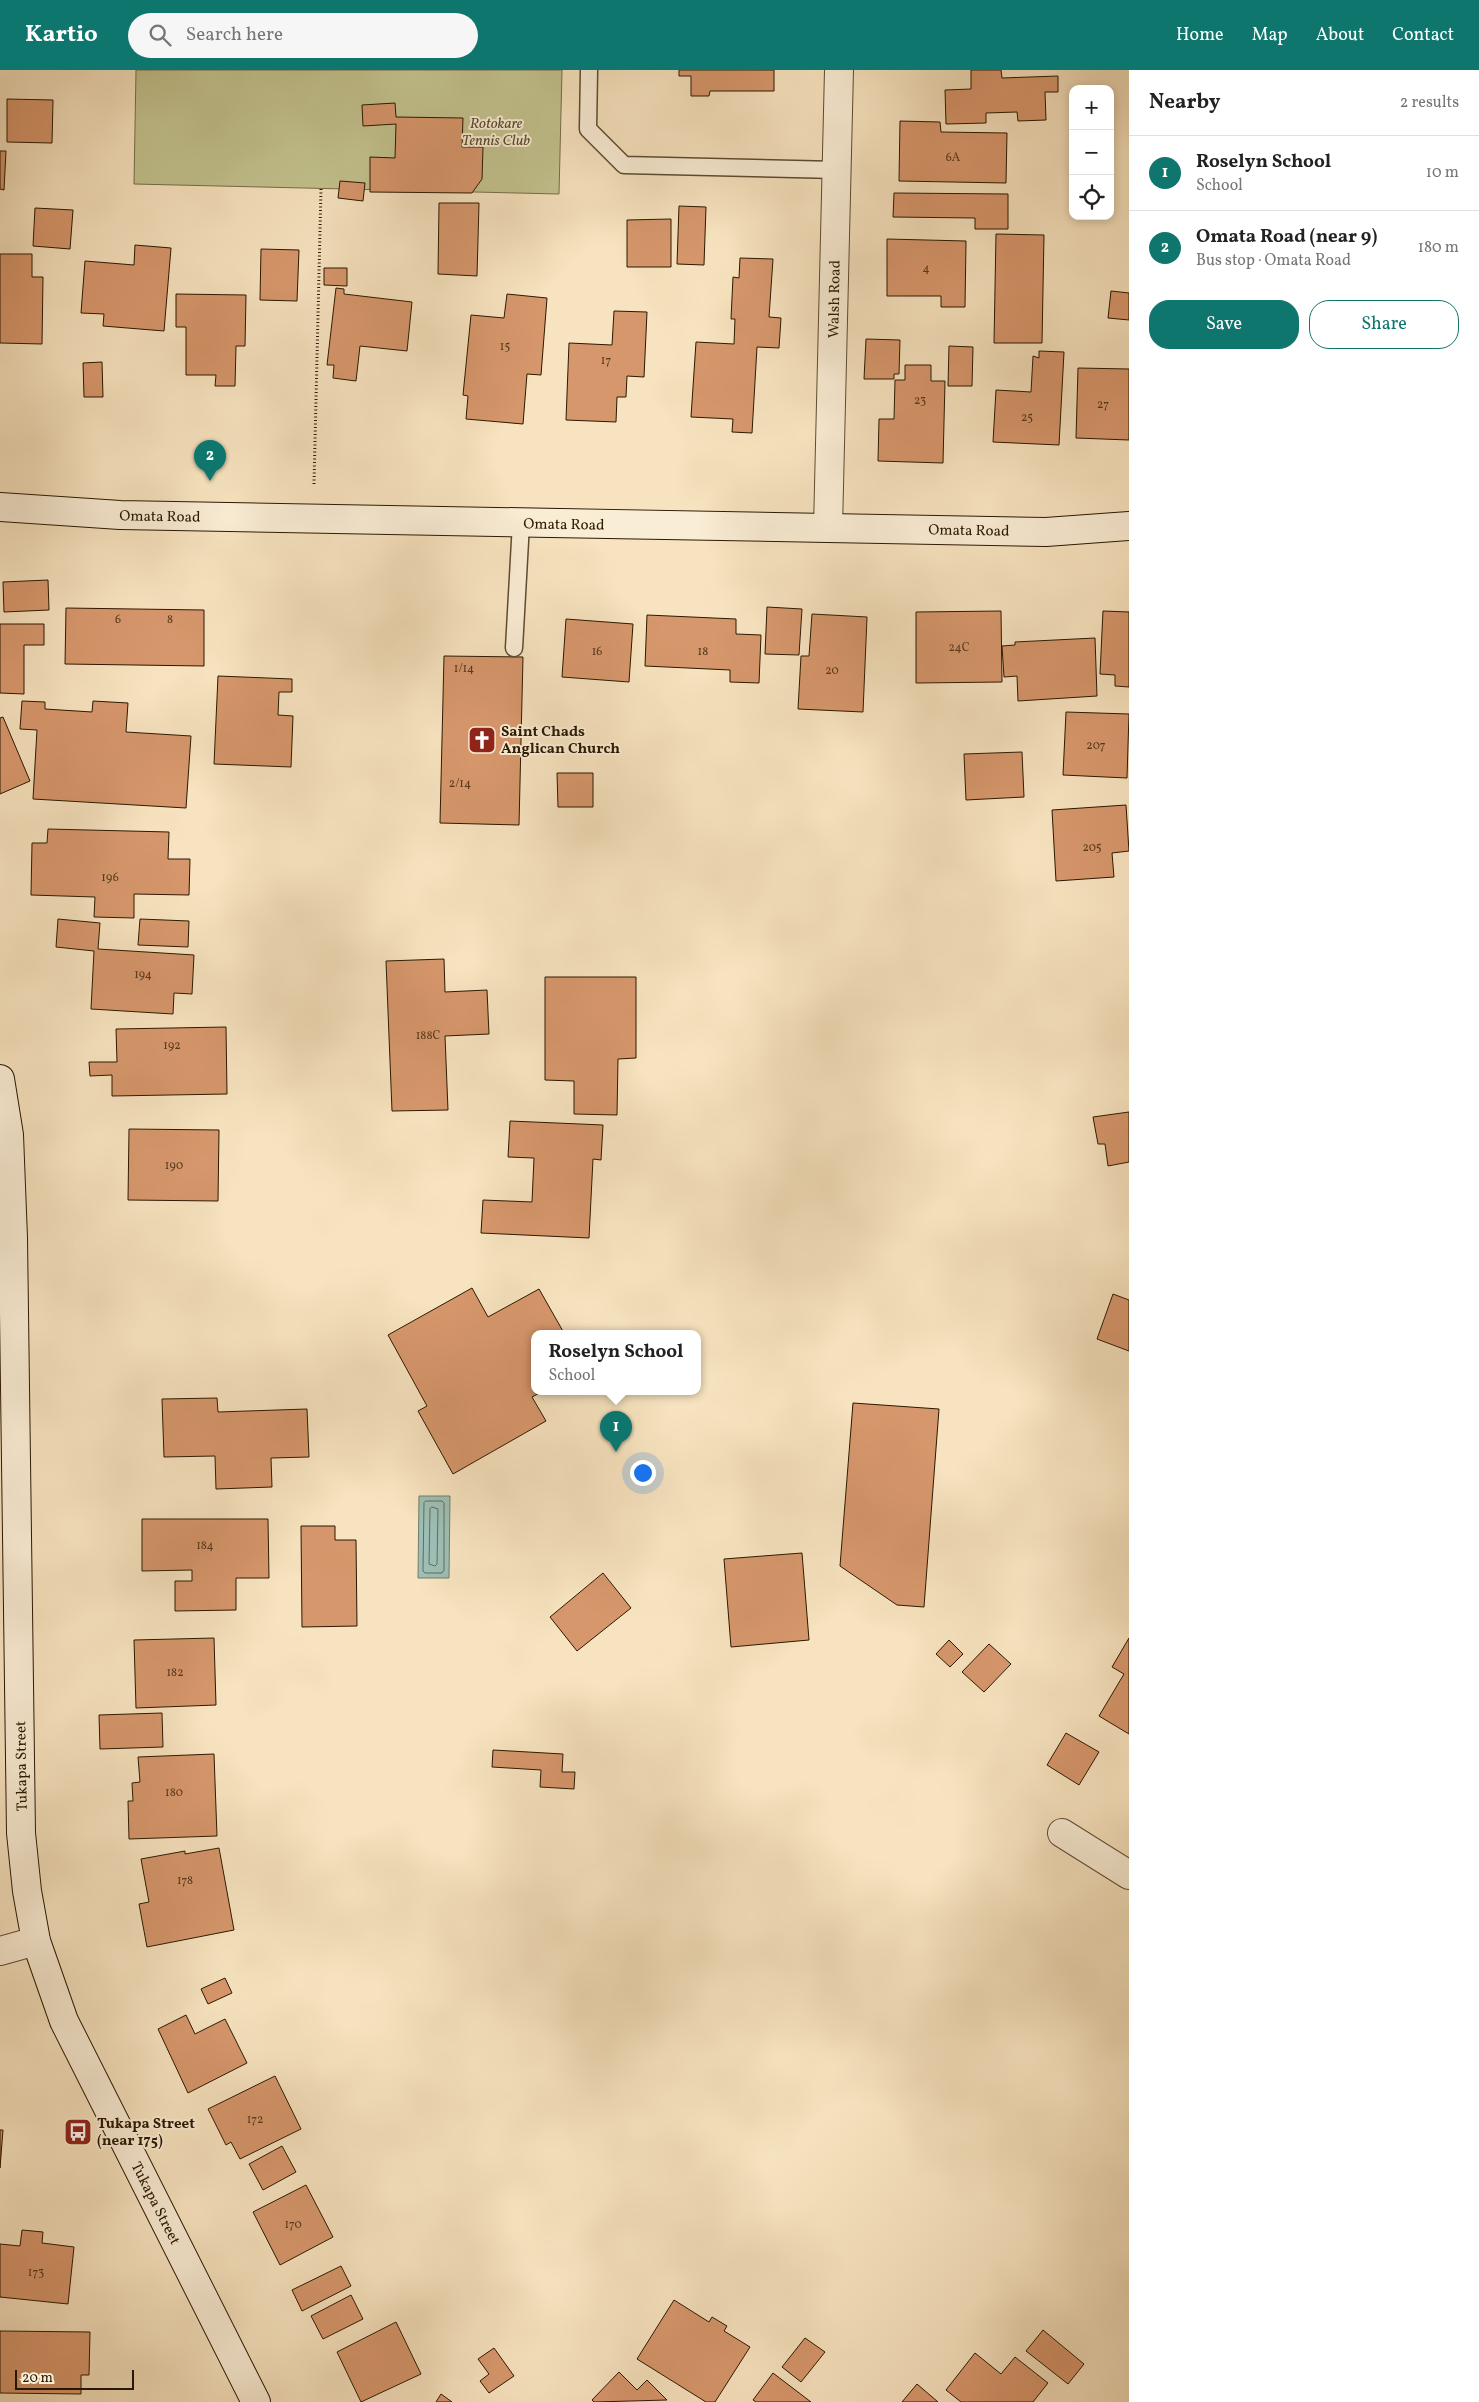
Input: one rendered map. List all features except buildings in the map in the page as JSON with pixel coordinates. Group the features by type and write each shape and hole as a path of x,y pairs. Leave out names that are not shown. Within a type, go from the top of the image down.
{"main road":[{"name":"Walsh Road","path":"828,528 838,70"},
{"name":"Omata Road","path":"0,507 120,515 1046,532 1129,526"},
{"name":"Tukapa Street","path":"0,1079 9,1135 13,1238 22,1833 26,1891 36,1941 64,2021 256,2402"},
{"path":"1062,1833 1129,1875"},
{"path":"0,1951 36,1941"}],"lane":[{"path":"588,70 588,129 624,165 837,170"},
{"path":"514,648 521,523"}],"path":[{"path":"313,519 321,188"}],"green space":[{"name":"Rotokare Tennis Club","path":"136,70 562,70 559,194 134,184"}],"water":[{"path":"419,1496 450,1496 449,1578 418,1578"}],"place":[{"name":"Omata Road (near 9)","path":"210,481"},
{"name":"Saint Chads Anglican Church","path":"482,740"},
{"name":"Roselyn School","path":"616,1452"},
{"name":"Tukapa Street (near 175)","path":"78,2132"}]}
